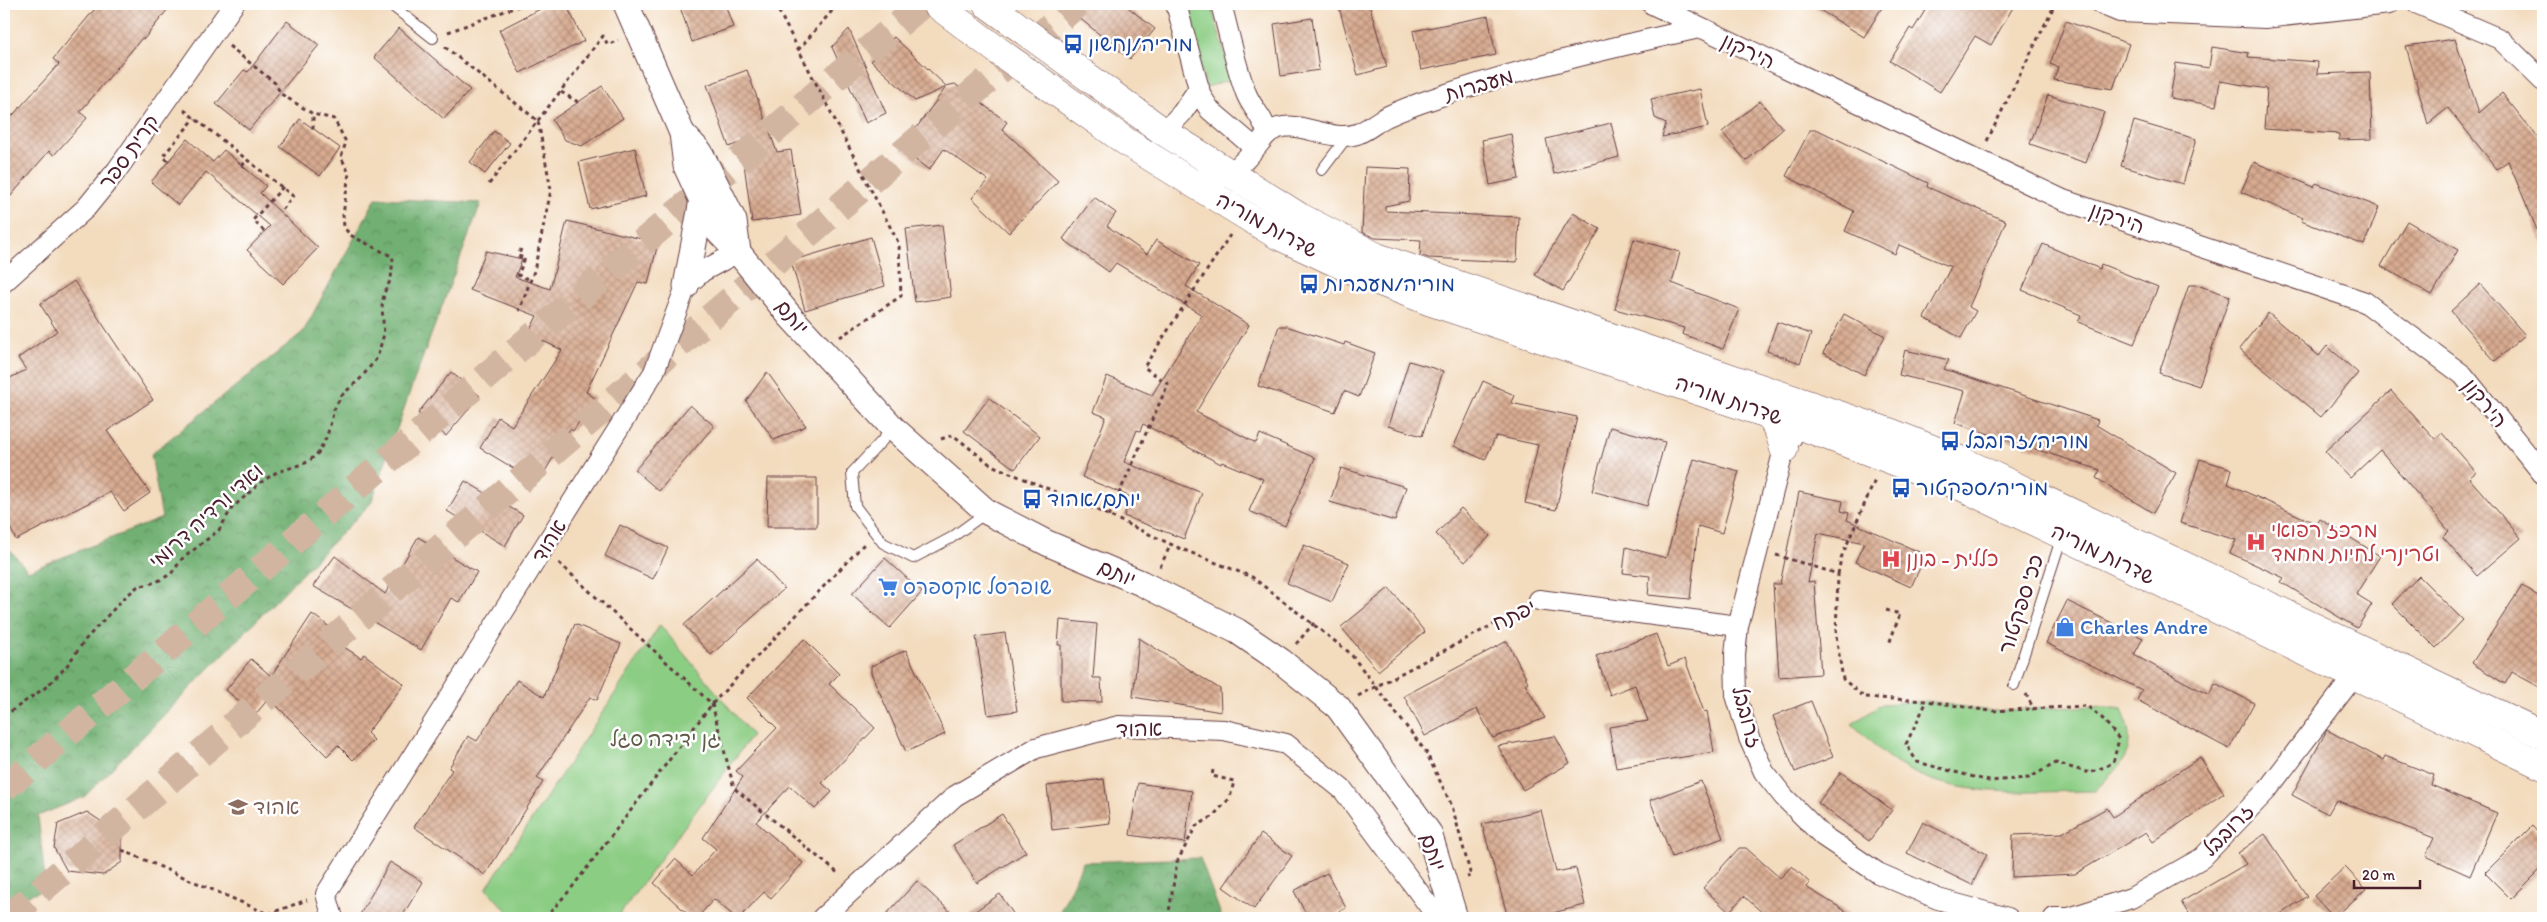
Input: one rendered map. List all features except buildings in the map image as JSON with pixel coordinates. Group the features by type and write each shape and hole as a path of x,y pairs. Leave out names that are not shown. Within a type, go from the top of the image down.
{"main road":[{"name":"שדרות מוריה","path":"936,4 1001,53 1120,137 1277,236 1356,272 1431,302 1769,414 1962,487 2543,766"},
{"name":"שדרות מוריה","path":"987,4 1164,132 1300,217 1377,257 1892,433 1960,460 2543,735"},
{"path":"1769,414 1779,432 1784,449"}],"street":[{"name":"קרית ספר","path":"4,282 86,208 117,170 234,4"},
{"name":"יותם","path":"626,4 682,133 686,166 714,227 738,252 789,316 893,428 987,512 1048,543 1141,583 1237,630 1338,706 1429,833 1455,918"},
{"path":"1176,4 1201,96 1210,110 1261,141"},
{"path":"1183,176 1211,181 1230,173 1261,141 1263,123 1255,112 1247,94 1221,4"},
{"name":"הירקון","path":"1652,4 2063,200 2365,302 2463,374 2543,474"},
{"path":"2100,4 2120,12 2264,18 2389,4"},
{"path":"2418,4 2500,39 2543,81"},
{"name":"מעברות","path":"1261,141 1276,127 1285,125 1333,136 1347,137 1364,132 1386,118 1432,99 1566,60 1699,28"},
{"path":"1164,132 1182,113 1200,88"},
{"name":"יותם","path":"682,133 700,152 734,221 738,252"},
{"path":"686,286 695,246 702,200"},
{"name":"אהוד","path":"326,894 654,372 686,286 703,271 738,252"},
{"name":"זרובבל","path":"1843,417 1822,416 1801,426 1784,449 1738,626 1735,655 1736,695 1749,738 1764,772 1784,798 1823,836 1878,873 1938,899 2008,918"},
{"name":"יפתח","path":"1539,600 1738,626"},
{"name":"זרובבל","path":"2054,918 2069,918 2131,898 2202,858 2267,790 2354,676"},
{"name":"אהוד","path":"822,918 955,796 1036,748 1119,726 1224,730 1286,744 1343,790 1438,918"},
{"path":"326,894 333,918"}],"lane":[{"path":"390,4 433,38"},
{"path":"1322,170 1347,137"},
{"path":"893,428 852,473 855,506 883,543 913,558 950,538 987,512"},
{"name":"ככ' ספקטור","path":"2014,685 2063,535"}],"path":[{"path":"433,38 524,4"},
{"path":"775,4 899,244 900,296 821,350"},
{"path":"798,50 838,4"},
{"path":"1978,159 2055,4"},
{"path":"214,34 263,72 275,83 281,94 294,104 313,114 313,129"},
{"path":"489,184 603,36 608,45"},
{"path":"433,38 538,121 550,190 531,280 519,311"},
{"path":"560,92 578,102"},
{"path":"189,114 293,196 282,210"},
{"name":"ואדי ורדיה דרומי","path":"4,716 46,687 66,667 85,640 123,599 137,587 156,582 171,574 182,559 219,530 232,508 260,483 275,473 308,462 318,453 327,436 334,410 341,396 361,378 377,358 384,334 382,307 384,293 391,280 393,257 350,235 344,227 343,215 349,173 341,157 346,142 334,119 313,114"},
{"path":"168,161 163,156 195,118"},
{"path":"242,166 247,160"},
{"path":"264,232 253,220 283,188"},
{"path":"1109,516 1168,384 1144,367 1243,216"},
{"path":"521,249 518,256 524,258 518,275 531,280"},
{"path":"1879,472 1841,558 1838,574 1836,636 1843,679 1864,697 1927,701 1990,711 2087,706 2103,719 2119,739 2113,763 2090,773 2056,763 2029,778 1989,781 1917,762 1906,744 1927,701"},
{"path":"545,918 570,890 712,704 875,532"},
{"path":"544,549 712,704 734,788 854,887"},
{"path":"1776,555 1838,574"},
{"name":"יפתח","path":"1338,706 1539,600"},
{"path":"1886,610 1900,614 1889,644"},
{"path":"1168,918 1177,862 1196,826 1212,817 1230,798 1234,781 1212,776 1213,770"},
{"path":"122,850 268,914 326,894"}],"green space":[{"path":"1184,4 1211,4 1232,80 1206,87"},
{"path":"376,198 481,203 413,383 371,503 84,797 38,816 46,889 4,903 4,543 28,571 162,518 151,454 303,332"},
{"name":"גן ידידה סגל","path":"660,625 752,735 617,918 514,918 486,889"},
{"path":"1927,701 1990,711 2095,706 2122,709 2127,724 2129,746 2121,763 2095,791 1994,791 1943,783 1920,775 1892,760 1852,724 1882,704"},
{"path":"1200,858 1222,918 1057,918 1083,862"}],"tunnel":[{"path":"4,788 922,4"},
{"path":"8,918 1077,4"}],"place":[{"name":"מוריה/נחשון","path":"1073,44"},
{"name":"מוריה/מעברות","path":"1309,284"},
{"name":"מוריה/זרובבל","path":"1950,441"},
{"name":"מוריה/ספקטור","path":"1901,488"},
{"name":"יותם/אהוד","path":"1032,499"},
{"name":"מרכז רפואי וטרינרי לחיות מחמד","path":"2256,542"},
{"name":"כללית - בונן","path":"1891,559"},
{"name":"שופרסל אקספרס","path":"888,587"},
{"name":"Charles Andre","path":"2065,627"},
{"name":"אהוד","path":"238,807"}]}
